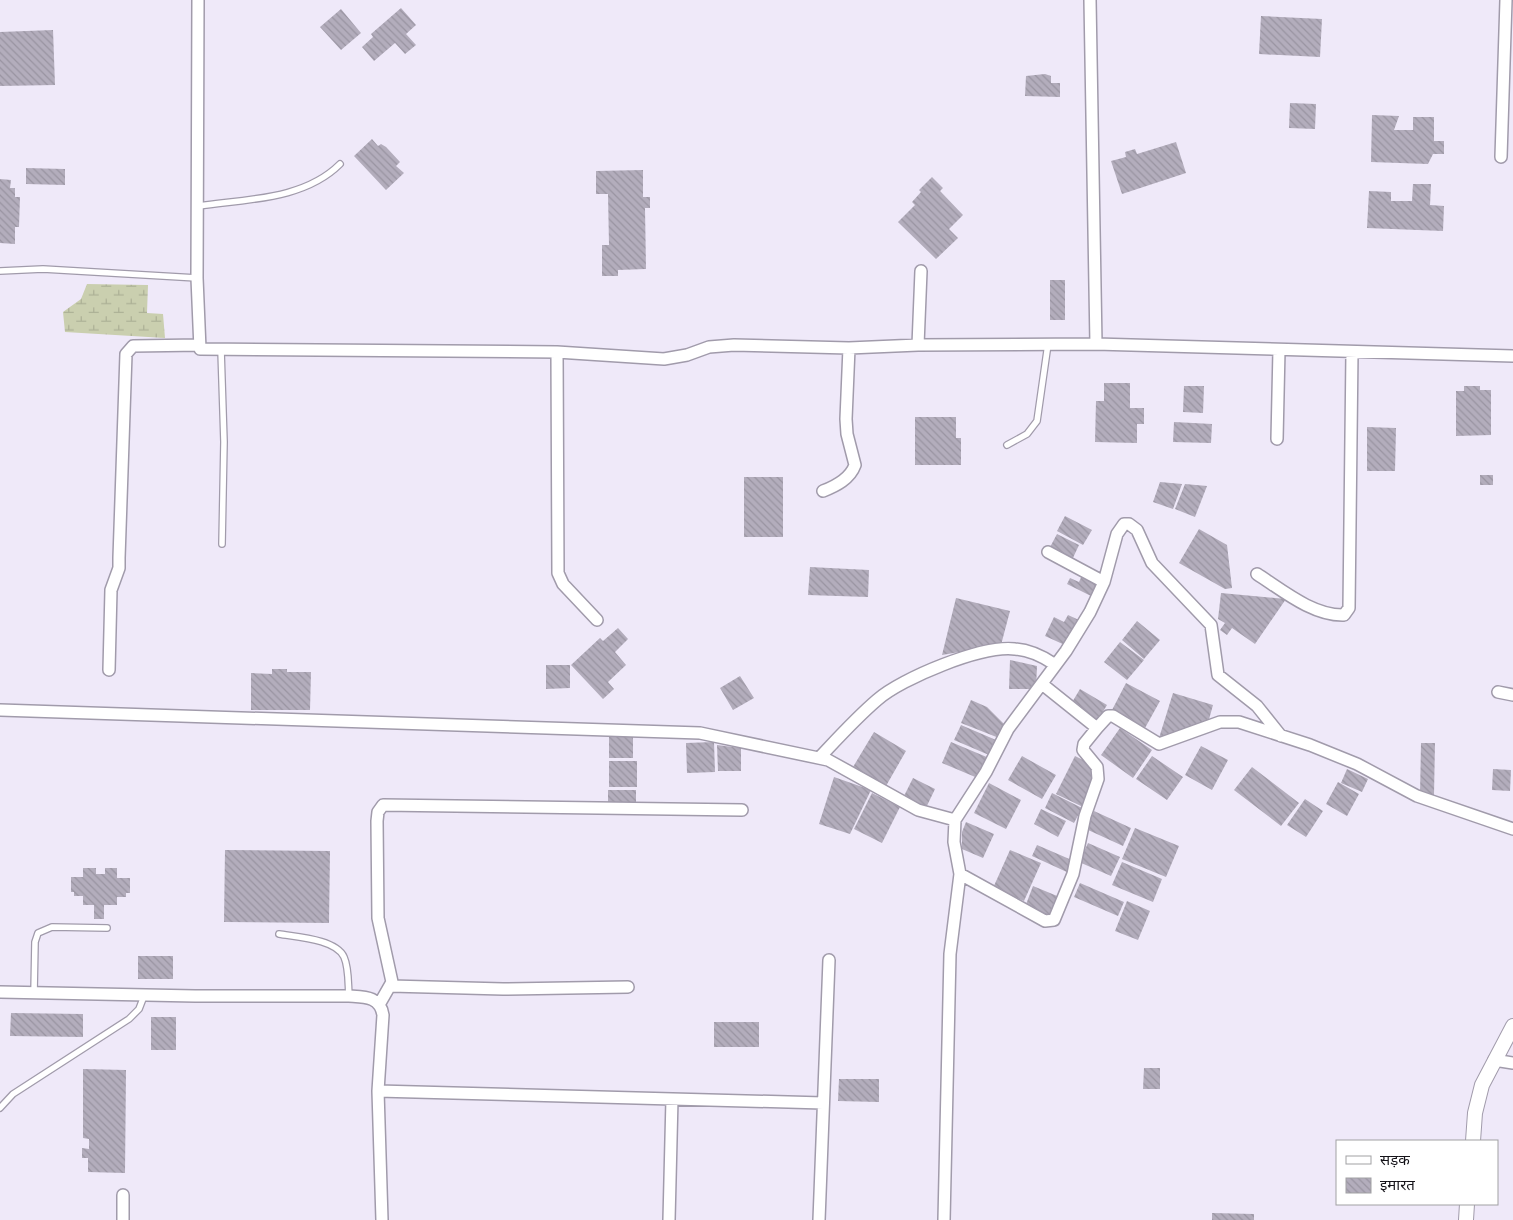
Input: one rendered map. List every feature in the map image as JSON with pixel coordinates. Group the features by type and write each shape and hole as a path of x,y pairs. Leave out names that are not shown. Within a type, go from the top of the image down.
{"street":[{"path":"198,0 199,206 197,278 200,349 557,352 664,359 719,346 849,348 918,345 1096,344 1513,356"},
{"path":"1090,0 1096,344"},
{"path":"1501,157 1506,0"},
{"path":"918,345 921,271"},
{"path":"109,670 111,590 119,563 126,354 134,346 200,345"},
{"path":"823,490 841,482 850,474 855,465 847,434 846,419 849,348"},
{"path":"1278,439 1279,350"},
{"path":"557,352 558,574 562,584 597,620"},
{"path":"1257,574 1304,603 1325,613 1344,615 1349,608 1352,352"},
{"path":"944,1220 950,954 960,874 954,842 954,820 986,772 1008,729 1042,684 1054,664 1066,651 1090,612 1104,582 1117,534 1124,524 1129,524 1140,535 1148,557 1154,566 1180,591 1211,626 1218,676 1257,706 1281,736"},
{"path":"1048,552 1104,582"},
{"path":"820,758 877,700 891,689 940,666 1002,648 1026,650 1054,664"},
{"path":"1042,684 1097,728"},
{"path":"1498,692 1513,695"},
{"path":"0,710 700,733 820,758 837,765 918,810 954,820"},
{"path":"960,874 1045,921 1054,920 1073,874 1085,816 1098,779 1097,767 1083,750 1084,744 1108,716 1113,716 1159,744 1225,721 1239,722 1357,764 1417,796 1513,829"},
{"path":"382,1220 378,1091 383,1015 380,1003 391,986 391,972 378,918 377,821 378,812 383,805 742,810"},
{"path":"819,1220 829,960"},
{"path":"391,986 503,989 628,987"},
{"path":"0,992 144,996 349,996 367,997 380,1003"},
{"path":"1473,1140 1479,1097 1494,1060 1513,1026"},
{"path":"1494,1060 1513,1063"},
{"path":"378,1091 824,1102"},
{"path":"669,1220 672,1098"},
{"path":"122,1195 123,1220"},
{"path":"1466,1220 1468,1205"}],"lane":[{"path":"199,206 294,191 321,180 340,164"},
{"path":"0,271 43,269 197,278"},
{"path":"1007,445 1027,434 1037,421 1048,344"},
{"path":"221,350 224,442 222,544"},
{"path":"34,993 35,942 38,933 52,927 107,928"},
{"path":"279,934 310,939 342,952 346,963 349,996"},
{"path":"0,1108 14,1094 129,1019 139,1009 144,996"}],"green space":[{"path":"87,284 148,285 147,313 163,314 165,338 65,332 63,312 81,299"}],"building":[{"path":"401,8 416,25 406,34 416,45 405,54 395,43 374,61 362,47 373,37 371,34"},
{"path":"341,9 361,33 341,50 320,27"},
{"path":"1261,16 1322,19 1320,57 1259,54"},
{"path":"53,30 55,85 0,86 0,32"},
{"path":"1045,74 1051,76 1051,83 1060,83 1060,97 1025,96 1026,76"},
{"path":"1290,103 1316,104 1315,129 1289,128"},
{"path":"1372,115 1399,116 1394,130 1413,130 1413,117 1434,117 1434,141 1444,141 1444,154 1433,154 1428,164 1371,162"},
{"path":"372,139 378,146 381,144 386,147 400,162 396,166 404,173 386,190 354,156"},
{"path":"1176,142 1186,173 1122,194 1111,161 1126,157 1125,152 1135,149 1137,154"},
{"path":"26,168 65,169 65,185 26,184"},
{"path":"643,170 643,197 650,197 650,208 645,208 646,269 618,270 618,276 602,276 602,245 609,245 608,194 596,194 596,171"},
{"path":"932,177 943,188 940,191 963,215 949,229 958,238 936,259 898,222 915,205 912,202 921,192 919,190"},
{"path":"0,179 11,180 10,188 15,188 15,197 20,197 19,227 15,227 15,244 0,243"},
{"path":"1413,184 1431,184 1430,205 1444,206 1443,231 1367,228 1369,191 1391,192 1391,201 1412,201"},
{"path":"1050,280 1065,280 1065,320 1050,320"},
{"path":"1104,383 1130,383 1130,408 1144,408 1144,424 1137,424 1137,443 1095,442 1096,401 1104,401"},
{"path":"1184,386 1204,386 1203,413 1183,412"},
{"path":"1464,386 1480,386 1480,390 1491,390 1491,435 1456,436 1456,391 1464,391"},
{"path":"915,417 956,417 956,438 961,438 961,465 915,465"},
{"path":"1174,422 1212,424 1211,443 1173,442"},
{"path":"1367,427 1396,428 1395,471 1367,471"},
{"path":"1480,475 1493,475 1493,485 1480,485"},
{"path":"744,477 783,477 783,537 744,537"},
{"path":"1160,482 1182,484 1173,509 1153,502"},
{"path":"1185,484 1207,486 1195,517 1175,509"},
{"path":"1065,516 1092,530 1083,545 1057,531"},
{"path":"1199,529 1227,545 1232,588 1225,589 1179,563"},
{"path":"1057,534 1079,545 1072,560 1049,549"},
{"path":"810,567 869,570 868,597 808,595"},
{"path":"1083,573 1101,582 1093,597 1067,584 1070,578 1079,582"},
{"path":"1221,593 1286,599 1255,644 1232,628 1227,635 1220,630 1225,623 1218,619"},
{"path":"956,598 1010,611 1001,645 942,655"},
{"path":"1068,615 1079,620 1067,646 1045,636 1054,617 1064,622"},
{"path":"1137,621 1160,640 1144,659 1122,640"},
{"path":"618,628 628,639 615,652 626,665 608,682 614,689 603,699 571,665 600,638 603,641"},
{"path":"1120,642 1144,660 1127,680 1104,662"},
{"path":"1010,660 1037,666 1036,689 1009,689"},
{"path":"546,665 570,665 570,688 546,689"},
{"path":"272,669 287,669 287,672 311,672 310,710 251,710 251,673 272,674"},
{"path":"740,676 754,698 733,710 720,688"},
{"path":"1126,683 1160,701 1145,728 1112,710"},
{"path":"1080,689 1107,705 1098,720 1071,704"},
{"path":"1173,693 1213,705 1208,723 1159,738"},
{"path":"971,700 987,707 1005,725 999,738 961,723"},
{"path":"961,725 996,740 989,755 954,740"},
{"path":"1120,728 1152,750 1133,778 1101,755"},
{"path":"609,732 633,732 633,758 609,758"},
{"path":"874,732 906,751 886,786 853,767"},
{"path":"714,742 715,772 687,773 686,743"},
{"path":"951,742 989,758 980,779 942,763"},
{"path":"1421,743 1435,743 1434,795 1420,795"},
{"path":"717,745 741,748 741,771 718,771"},
{"path":"1201,746 1228,760 1212,790 1185,775"},
{"path":"1022,756 1056,775 1042,799 1008,780"},
{"path":"1075,756 1093,765 1097,779 1083,807 1056,794"},
{"path":"1152,756 1183,777 1167,800 1136,779"},
{"path":"609,761 637,761 637,787 609,787"},
{"path":"1252,767 1299,803 1281,826 1234,790"},
{"path":"1347,769 1368,779 1362,792 1341,783"},
{"path":"1493,769 1511,770 1510,791 1492,790"},
{"path":"834,777 871,790 850,834 819,824"},
{"path":"913,778 935,789 925,810 902,800"},
{"path":"1338,782 1359,794 1347,816 1326,804"},
{"path":"989,783 1021,800 1006,829 974,813"},
{"path":"608,790 636,790 636,806 608,806"},
{"path":"872,793 900,807 882,843 854,829"},
{"path":"1052,793 1082,808 1074,823 1045,808"},
{"path":"1305,799 1323,811 1306,837 1287,825"},
{"path":"1041,809 1066,821 1058,837 1034,824"},
{"path":"1094,811 1131,828 1123,846 1086,829"},
{"path":"966,822 994,834 983,858 962,849 962,832"},
{"path":"1135,828 1179,846 1166,877 1122,859"},
{"path":"1088,843 1120,857 1111,876 1079,862"},
{"path":"1037,845 1074,861 1069,873 1032,856"},
{"path":"225,850 330,851 329,923 224,922"},
{"path":"1010,850 1041,863 1024,901 993,888"},
{"path":"1122,862 1162,879 1153,902 1112,885"},
{"path":"83,868 96,868 96,874 105,874 105,868 117,868 117,878 130,878 130,893 126,893 126,897 117,897 117,905 104,905 104,919 94,919 94,905 83,905 83,896 74,896 74,892 71,892 71,877 83,877"},
{"path":"1080,883 1124,902 1118,916 1074,897"},
{"path":"1033,886 1062,898 1053,918 1025,907"},
{"path":"1127,901 1150,911 1138,940 1115,931"},
{"path":"138,956 173,956 173,979 138,979"},
{"path":"11,1013 83,1014 83,1037 10,1036"},
{"path":"151,1017 176,1017 176,1050 151,1050"},
{"path":"714,1022 759,1022 759,1047 714,1047"},
{"path":"1144,1068 1160,1068 1160,1089 1143,1089"},
{"path":"83,1069 126,1070 125,1173 88,1172 88,1158 82,1158 82,1148 89,1149 89,1139 83,1138"},
{"path":"839,1079 879,1079 879,1102 838,1101"},
{"path":"1212,1213 1254,1214 1254,1220 1212,1220"}]}
